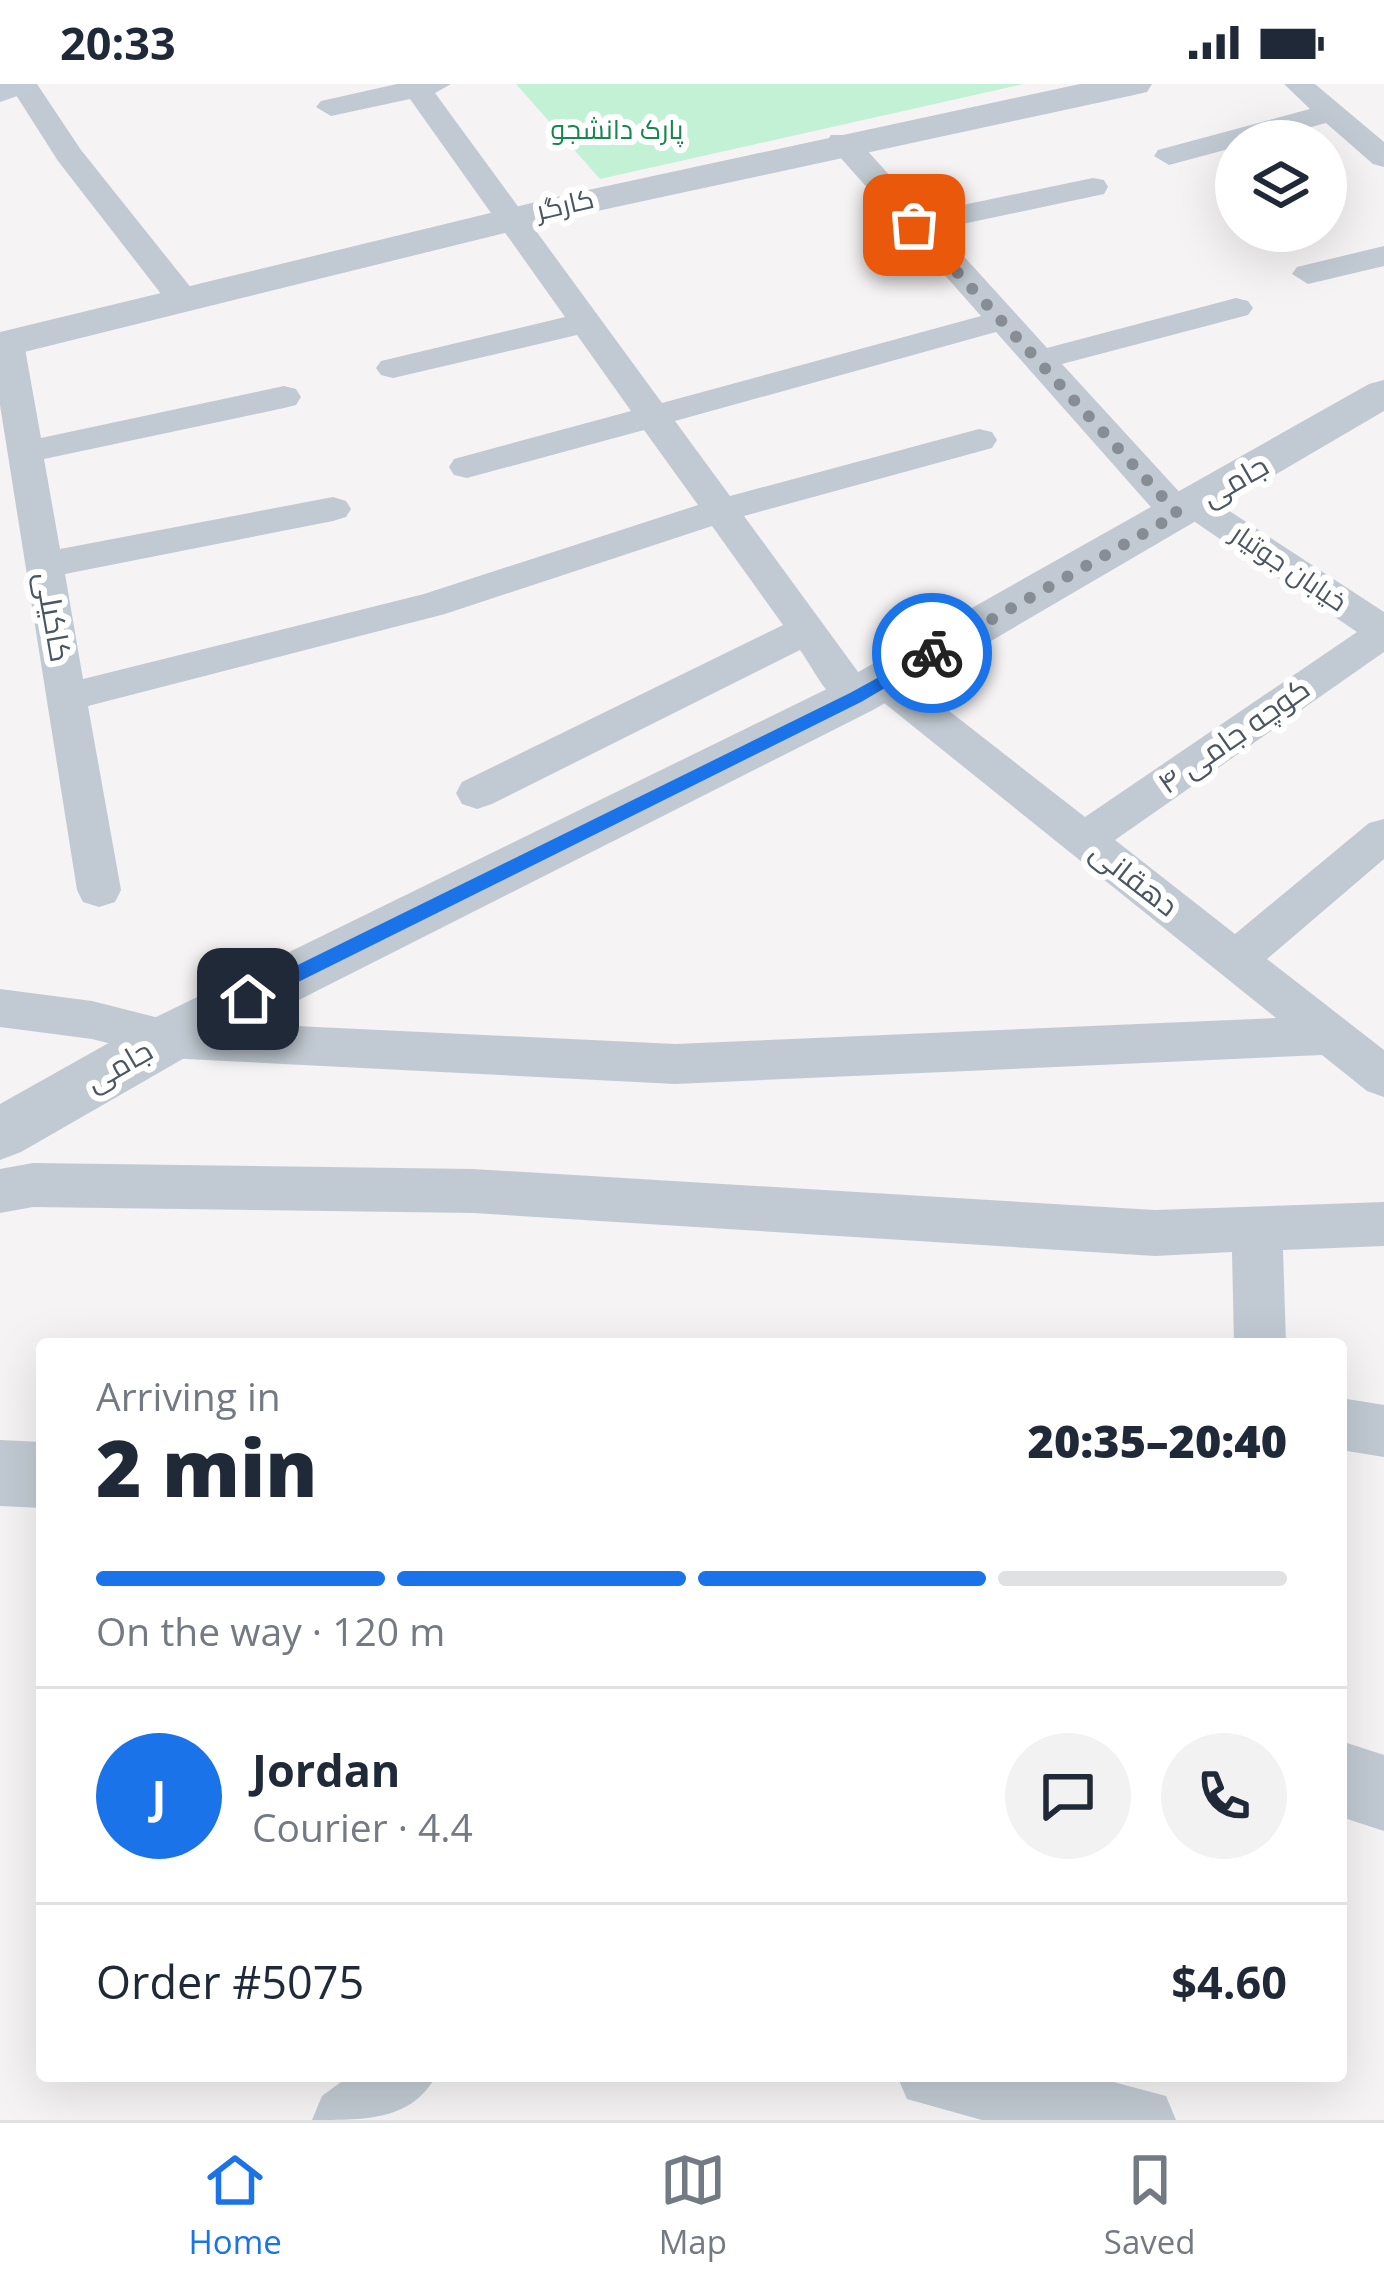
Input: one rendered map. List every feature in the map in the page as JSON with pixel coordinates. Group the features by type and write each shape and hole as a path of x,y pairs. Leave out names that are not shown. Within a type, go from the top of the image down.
{"main road":[{"path":"0,90 19,84"}],"street":[{"path":"19,84 184,301"},
{"name":"کارگر","path":"3,344 513,216 842,141 1134,84"},
{"path":"1298,84 1384,158"},
{"path":"331,107 427,86"},
{"name":"دهقانی","path":"427,86 513,216 807,630 870,689 1084,839 1384,1078"},
{"path":"1168,156 1334,112"},
{"name":"خیابان جوتیار","path":"842,141 1039,360 1186,509 1384,632"},
{"path":"914,225 1093,187"},
{"path":"1308,274 1384,256"},
{"path":"1039,360 1236,308"},
{"path":"467,467 1003,320"},
{"path":"393,368 588,322"},
{"name":"کاکیلی","path":"3,344 26,452 99,890"},
{"name":"جامی","path":"0,1134 166,1039 870,689 1384,393"},
{"path":"26,452 284,397"},
{"path":"67,698 430,604 722,510 979,440"},
{"path":"44,565 333,509"},
{"path":"477,793 807,630"},
{"name":"کوچه جامی ۴","path":"1084,839 1384,632"},
{"path":"1236,959 1384,835"},
{"path":"0,1009 92,1020 166,1039 675,1064 1330,1035"},
{"path":"0,1191 33,1185 473,1191 1155,1233 1384,1223"},
{"path":"1257,1231 1260,1338"},
{"path":"1347,1425 1384,1431"},
{"path":"0,1474 36,1475"},
{"path":"1347,1781 1384,1792"},
{"path":"346,2120 395,2082"},
{"path":"959,2082 1142,2120"}],"green space":[{"name":"پارک دانشجو","path":"516,84 1024,84 600,179"}],"way so far":[{"path":"914,225 1178,514 932,653"}],"route":[{"path":"248,999 855,698 932,653"}]}
